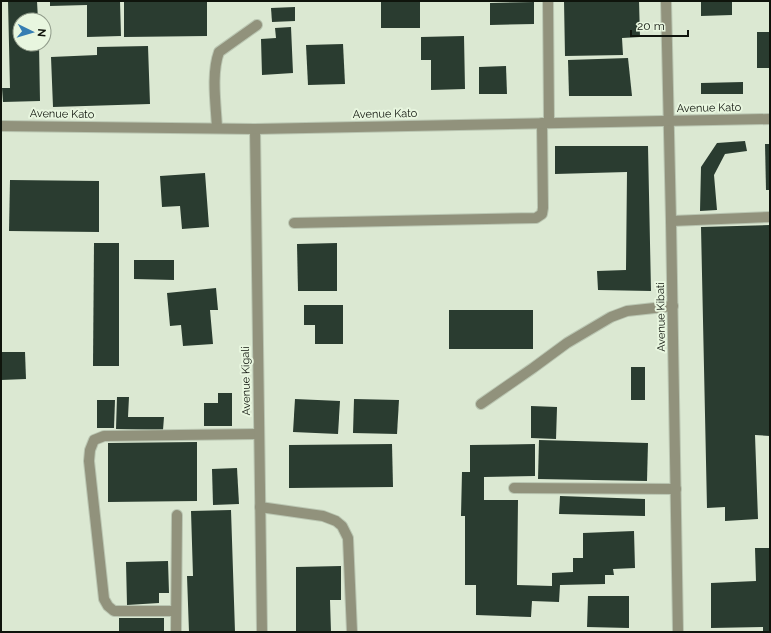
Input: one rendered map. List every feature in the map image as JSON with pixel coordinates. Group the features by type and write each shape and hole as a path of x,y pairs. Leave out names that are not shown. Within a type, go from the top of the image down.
{"street":[{"path":"294,223 536,218 542,214 548,1"},
{"name":"Avenue Kibati","path":"666,1 678,632"},
{"path":"216,128 216,59 219,52 257,25"},
{"name":"Avenue Kato","path":"1,126 255,129 770,119"},
{"name":"Avenue Kigali","path":"255,129 262,632"},
{"path":"671,220 770,217"},
{"path":"481,404 568,343 611,317 627,311 673,306"},
{"path":"176,611 114,611 108,606 104,599 89,461 90,450 94,440 104,436 259,434"},
{"path":"514,488 676,489"},
{"path":"260,507 323,516 336,520 342,526 348,538 352,632"},
{"path":"176,632 177,515"}],"building":[{"path":"8,1 37,1 38,12 12,12 12,52 39,52 40,101 3,102 2,88 10,88"},
{"path":"50,1 120,1 121,36 87,37 87,5 50,6"},
{"path":"124,1 207,1 207,36 124,37"},
{"path":"381,1 420,1 420,28 381,28"},
{"path":"564,1 639,1 640,37 622,38 623,55 565,56"},
{"path":"701,1 732,1 732,15 701,16"},
{"path":"534,2 534,24 490,25 490,3"},
{"path":"295,7 295,21 272,22 271,8"},
{"path":"291,27 293,73 262,75 261,39 276,38 275,28"},
{"path":"757,32 770,32 770,68 757,68"},
{"path":"464,36 465,89 431,90 431,60 421,60 421,37"},
{"path":"343,44 345,84 308,85 306,45"},
{"path":"148,46 150,104 53,107 51,57 97,55 97,47"},
{"path":"628,58 632,96 569,96 568,60"},
{"path":"506,66 507,94 479,94 479,67"},
{"path":"743,82 743,94 701,94 701,83"},
{"path":"745,141 747,151 725,154 714,175 717,210 700,211 701,167 717,143"},
{"path":"765,144 770,144 770,190 766,190"},
{"path":"555,146 648,146 651,291 598,290 597,271 626,270 627,172 555,174"},
{"path":"205,173 209,227 182,229 180,206 162,207 160,176"},
{"path":"10,180 99,181 99,232 9,231"},
{"path":"770,225 770,436 755,435 758,519 725,521 725,507 707,508 701,227"},
{"path":"94,243 119,243 119,366 93,366"},
{"path":"337,243 337,291 298,291 297,244"},
{"path":"134,260 174,260 174,280 134,279"},
{"path":"216,288 218,310 210,310 213,344 183,346 181,325 170,326 167,293"},
{"path":"304,305 343,305 343,344 315,344 315,325 304,325"},
{"path":"449,310 533,310 533,349 449,349"},
{"path":"1,352 25,352 26,379 1,380"},
{"path":"631,367 645,367 645,400 631,400"},
{"path":"218,393 232,393 232,426 204,426 204,403 218,403"},
{"path":"117,397 129,397 128,417 164,417 163,430 116,429"},
{"path":"295,399 340,401 338,434 293,432"},
{"path":"354,399 399,400 397,434 353,433"},
{"path":"97,400 115,400 114,428 97,428"},
{"path":"531,406 557,407 556,439 531,438"},
{"path":"539,440 648,443 647,481 538,479"},
{"path":"197,442 197,501 108,502 108,443"},
{"path":"392,444 393,487 289,488 289,445"},
{"path":"535,444 535,476 484,477 484,500 518,500 517,585 552,586 552,573 573,572 573,558 583,558 583,533 634,531 635,568 613,569 614,575 605,575 605,584 560,585 559,602 532,601 531,617 476,615 476,585 465,585 465,516 461,516 462,472 470,472 470,445"},
{"path":"237,468 239,504 213,505 212,469"},
{"path":"560,496 645,499 645,516 559,514"},
{"path":"231,510 235,632 189,632 187,576 193,576 191,511"},
{"path":"755,548 770,548 770,632 763,632 763,627 711,628 711,583 756,581"},
{"path":"168,561 169,593 159,593 159,603 127,605 126,562"},
{"path":"341,566 341,600 330,600 331,632 296,632 296,567"},
{"path":"588,596 629,596 629,628 587,627"},
{"path":"119,618 164,618 164,632 119,632"}]}
